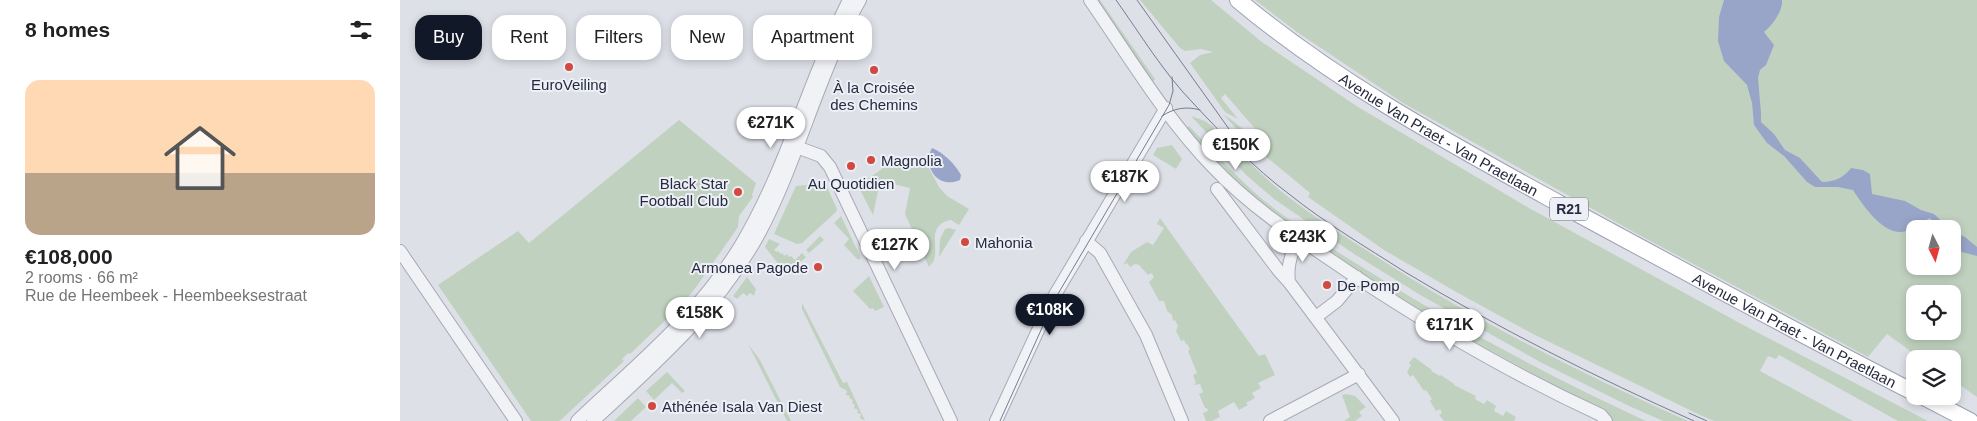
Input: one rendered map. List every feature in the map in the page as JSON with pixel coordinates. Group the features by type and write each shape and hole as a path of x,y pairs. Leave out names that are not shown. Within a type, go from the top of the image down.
{"main road":[{"name":"Avenue Van Praet - Van Praetlaan","path":"1238,0 1289,41 1402,115 1665,261 1906,388"},
{"path":"1939,405 1970,421"}],"street":[{"path":"593,421 680,340 706,311 741,264 760,232 793,146 827,45 849,0"},
{"path":"577,421 667,337 705,294 735,253 793,146 837,46 860,0"},
{"path":"1090,0 1192,145 1234,188 1257,208 1299,240 1409,311 1508,368 1600,415 1606,421"},
{"path":"996,421 1047,311 1086,241 1166,108"},
{"path":"793,146 821,156 830,167 951,421"},
{"path":"1217,189 1279,272 1316,317 1393,421"},
{"path":"1289,282 1290,257 1299,240"},
{"path":"1086,241 1100,253 1146,335 1182,421"},
{"path":"400,251 516,421"},
{"path":"1316,317 1337,301 1356,277"},
{"path":"1270,421 1358,374"}],"green space":[{"path":"1096,0 1100,0 1155,79 1153,81"},
{"path":"1140,0 1211,0 1262,42 1358,107 1529,208 1747,327 1928,421 1898,421 1779,355 1776,359 1768,356 1760,371 1853,421 1714,421 1533,334 1384,250 1308,197 1310,193 1265,156 1259,143 1264,139 1225,94 1221,98 1238,119 1225,112 1190,63 1200,55 1213,52 1201,49 1185,51 1180,48"},
{"path":"1255,0 1977,0 1977,397 1961,386 1961,350 1909,350 1887,334 1868,357 1639,235 1403,103 1297,32"},
{"path":"1224,115 1246,133 1262,158"},
{"path":"1191,116 1205,121 1212,126 1267,179 1321,221 1417,282 1531,346 1609,385 1688,421 1663,421 1629,406 1542,363 1422,296 1354,254 1274,199 1245,174"},
{"path":"679,120 756,183 753,197 739,216 738,227 734,233 694,290 678,308 674,304 669,310 672,314 630,354 628,353 622,359 624,361 563,418 559,421 531,421 438,285 518,231 529,243"},
{"path":"1189,126 1255,193 1296,225 1404,293 1471,332 1575,387 1646,421 1610,421 1589,406 1588,402 1450,328 1319,247 1271,212 1241,185 1186,128"},
{"path":"1172,145 1182,159 1176,169 1153,155 1157,148"},
{"path":"897,158 924,159 939,187 947,196 969,209 959,225 951,220 938,226 935,237 934,260 929,267 905,214 910,188 880,181 873,215 858,186"},
{"path":"818,184 827,187 837,209 836,212 802,243 797,244 774,234 796,186"},
{"path":"841,216 861,258 858,260 844,245 849,239 834,223"},
{"path":"1160,218 1259,356 1265,354 1275,375 1258,383 1261,388 1252,393 1255,398 1246,403 1248,405 1239,410 1234,402 1218,411 1220,417 1212,421 1206,421 1203,413 1208,411 1199,394 1203,392 1200,384 1193,385 1196,383 1193,375 1197,373 1188,351 1190,349 1184,340 1181,341 1176,331 1178,326 1175,320 1173,321 1172,315 1167,311 1164,301 1159,301 1149,282 1154,277 1151,273 1148,275 1139,265 1135,264 1130,267 1127,263 1123,265 1131,252 1147,242 1153,245 1164,228 1157,224"},
{"path":"945,229 956,230 939,257 940,239"},
{"path":"820,236 824,240 809,253 806,250"},
{"path":"769,239 780,244 774,250 785,256 787,254 795,260 802,253 806,257 787,275 765,247"},
{"path":"869,276 884,307 875,311 873,308 870,309 853,291"},
{"path":"747,277 756,289 754,296 750,293 747,296 743,293 737,299 733,296"},
{"path":"802,303 843,383 847,382 865,421 860,418 861,414 857,413 858,410 854,408 853,400 849,398 850,396 846,395 847,391 840,387 802,309"},
{"path":"748,344 760,360 791,421 787,421"},
{"path":"1414,357 1431,371 1476,396 1475,399 1484,404 1487,400 1496,406 1494,411 1503,416 1506,411 1516,417 1514,421 1444,421 1439,415 1442,413 1440,409 1436,411 1430,401 1432,399 1426,390 1424,391 1413,375 1410,377 1407,372 1411,365 1409,363"},
{"path":"667,372 685,391 682,393 672,383 654,400 646,391"},
{"path":"1342,395 1355,396 1366,407 1359,412 1362,416 1355,421 1344,421 1350,417"},
{"path":"638,398 646,407 631,421 614,421"}],"water":[{"path":"1724,0 1782,0 1781,9 1776,18 1764,32 1774,45 1766,65 1760,70 1758,78 1761,122 1774,134 1785,150 1800,158 1822,182 1839,178 1851,168 1863,170 1870,174 1872,194 1905,201 1921,210 1934,214 1940,220 1931,220 1930,218 1927,220 1906,220 1906,231 1895,231 1887,228 1873,217 1853,190 1838,187 1815,187 1807,182 1784,156 1767,143 1754,125 1752,103 1747,85 1724,61 1718,41 1719,17"},
{"path":"932,148 953,163 961,175 960,180 945,182 938,179 930,168 929,155"},
{"path":"1961,235 1977,247 1977,256 1962,252"}],"tram line":[{"path":"1116,0 1162,66 1182,91 1251,162 1303,205 1405,272 1475,313 1620,387 1694,421"},
{"path":"1137,0 1234,136"},
{"path":"1000,421 1055,299 1169,105 1173,91 1172,77"},
{"path":"1162,116 1171,111 1181,109 1200,110"},
{"path":"1689,413 1707,421"}],"place":[{"name":"EuroVeiling","path":"569,67"},
{"name":"À la Croisée des Chemins","path":"874,70"},
{"name":"Magnolia","path":"871,160"},
{"name":"Au Quotidien","path":"851,166"},
{"name":"Black Star Football Club","path":"738,192"},
{"name":"Mahonia","path":"965,242"},
{"name":"Armonea Pagode","path":"818,267"},
{"name":"De Pomp","path":"1327,285"},
{"name":"Athénée Isala Van Diest","path":"652,406"}]}
